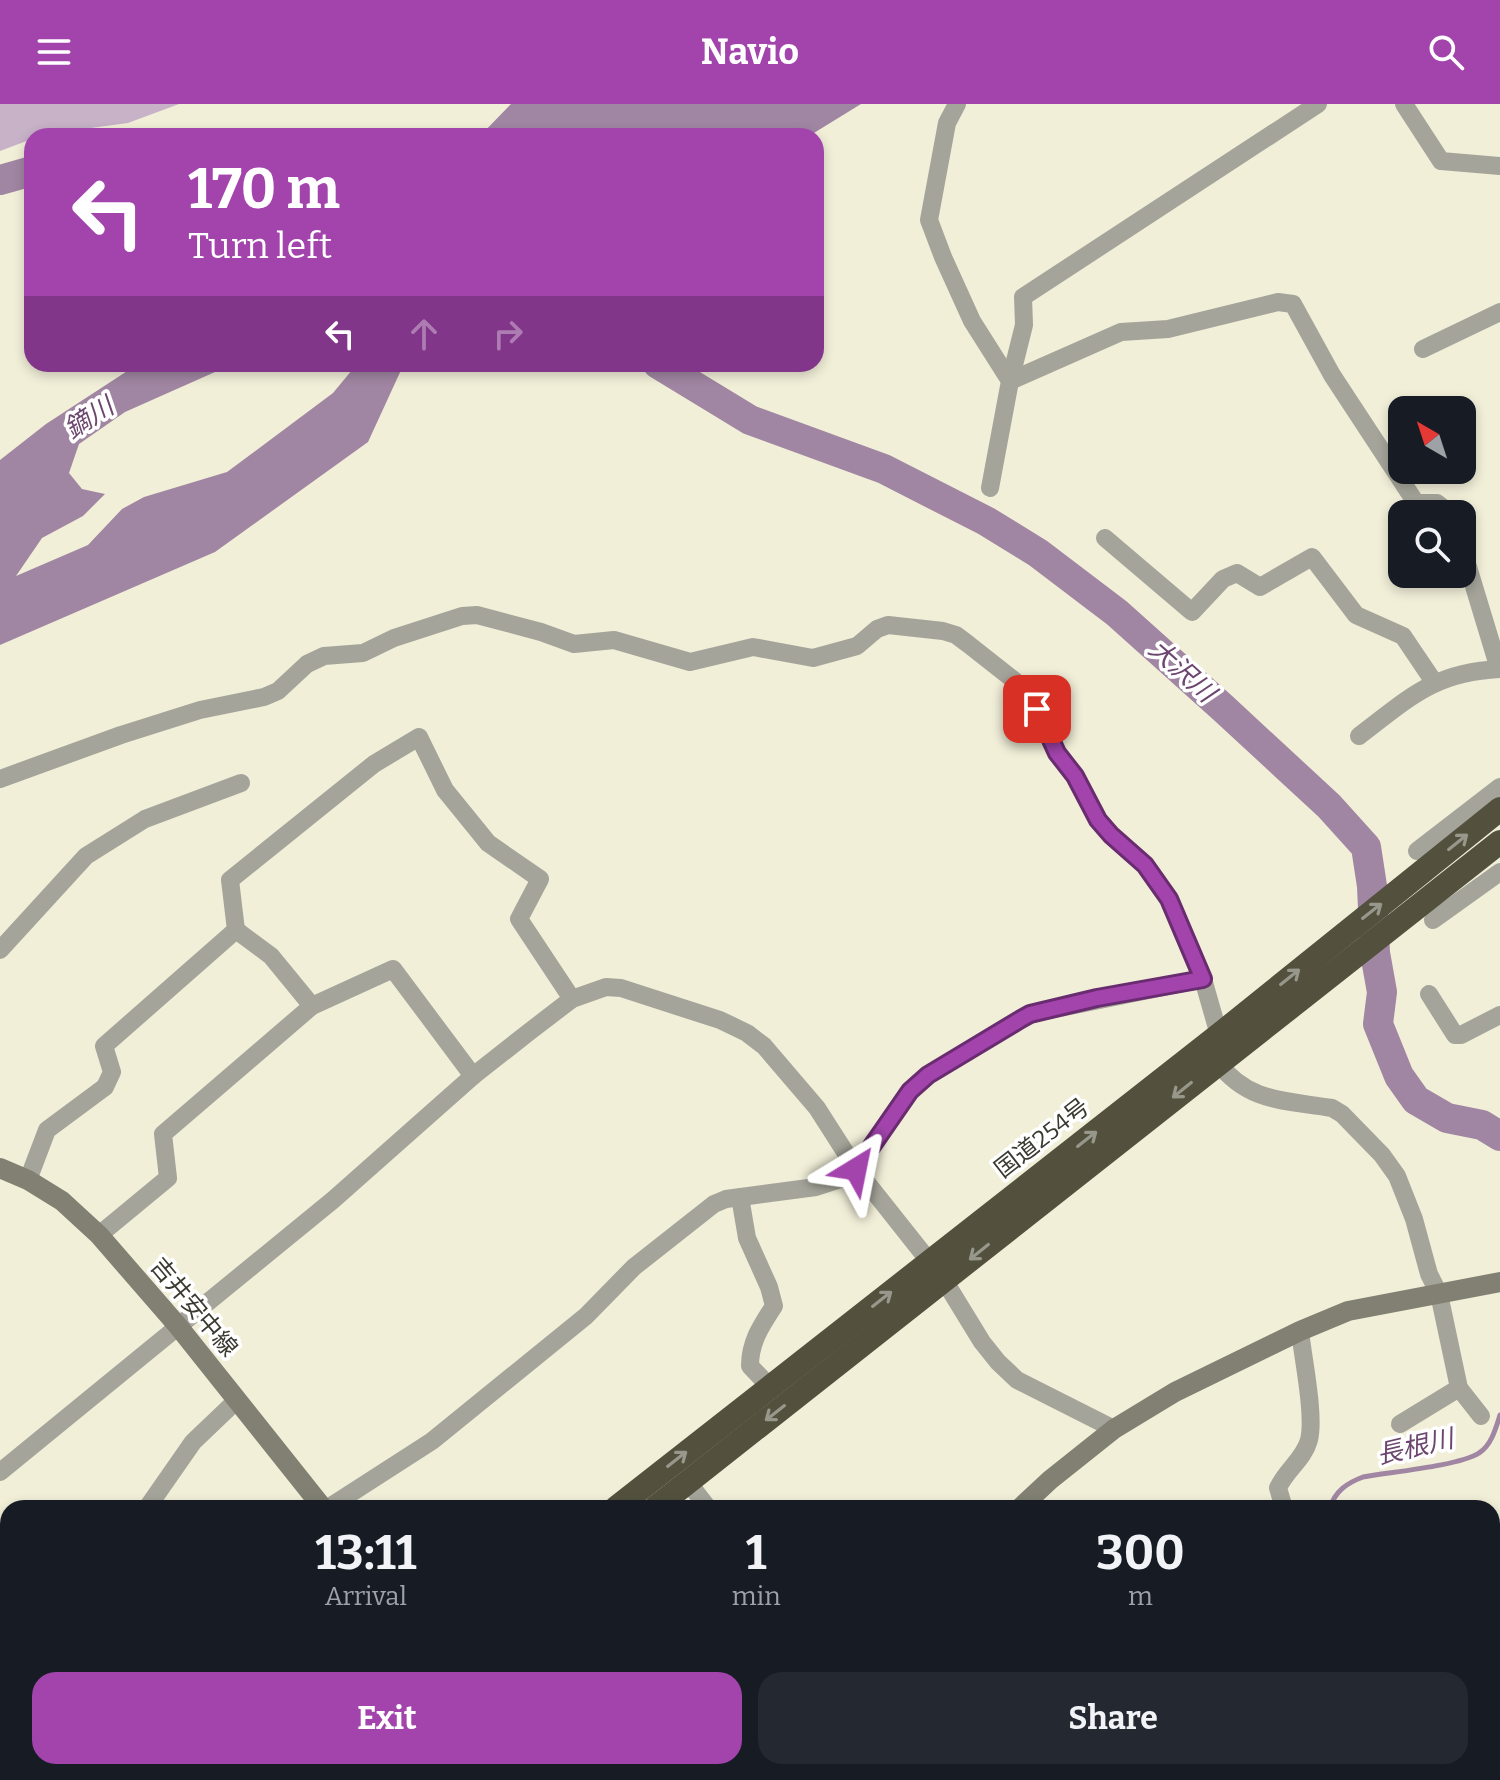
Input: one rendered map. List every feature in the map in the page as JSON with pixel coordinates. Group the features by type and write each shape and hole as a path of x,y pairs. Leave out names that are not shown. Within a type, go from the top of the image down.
{"highway":[{"name":"国道254号","path":"665,1500 1219,1035 1500,809"},
{"name":"国道254号","path":"626,1500 770,1387 937,1271 1333,974 1427,912 1500,842"}],"street":[{"path":"957,104 947,123 929,220 972,321 1010,381"},
{"path":"990,488 1024,325 1023,297 1318,104"},
{"path":"1404,104 1441,161 1500,166"},
{"path":"1010,381 1121,332 1168,329 1278,302 1293,304 1332,375 1414,500"},
{"path":"1423,349 1500,312"},
{"path":"1105,538 1192,612 1223,579 1237,573 1260,587 1312,557 1356,615 1403,636 1434,682"},
{"path":"1474,588 1500,689"},
{"path":"0,779 200,710 264,697 278,691 307,664 324,656 363,653 394,638 462,616 477,615 574,644 614,640 690,662 753,647 813,658 857,646 877,629 888,625 943,631 956,635 1015,681 1037,709 1057,753 1075,776 1098,820 1145,865 1169,899 1203,979 1219,1035"},
{"path":"1359,736 1434,682 1468,672 1497,670"},
{"path":"312,1006 271,956 236,930 230,880 374,764 419,737 445,790 488,843 540,879 519,919 572,999"},
{"path":"0,950 86,856 145,819 241,783"},
{"path":"1417,851 1500,787"},
{"path":"1427,912 1500,872"},
{"path":"28,1180 47,1130 105,1087 112,1072 104,1046 236,930"},
{"path":"99,1235 168,1178 163,1134 312,1006 393,969 473,1076"},
{"path":"339,1500 432,1441 586,1316 634,1267 714,1204 740,1197 816,1187 850,1176 910,1091 928,1075 1030,1014 1203,979"},
{"path":"0,1472 333,1200 473,1076 572,999 606,987 621,988 720,1020 747,1033 764,1046 817,1108 856,1169 937,1271 998,1362 1017,1380 1114,1429"},
{"path":"1429,994 1455,1035 1461,1035 1500,1015"},
{"path":"1217,1062 1229,1078 1255,1095 1332,1108 1342,1114 1382,1155 1397,1176 1414,1219 1429,1274 1439,1294 1459,1388 1481,1416"},
{"name":"吉井安中線","path":"0,1168 28,1180 62,1201 99,1235 178,1326 319,1500"},
{"path":"740,1197 747,1238 774,1306 750,1352 750,1366 770,1387"},
{"path":"1029,1500 1114,1429 1175,1392 1300,1331 1348,1311 1500,1282"},
{"path":"1282,1500 1278,1488 1284,1474 1299,1458 1309,1439 1310,1421 1300,1331"},
{"path":"1400,1424 1459,1388"},
{"path":"153,1500 193,1442 237,1400"},
{"path":"688,1482 702,1500"}],"shaded area":[{"path":"0,104 179,104 128,123 91,128 24,128 24,142 0,151"}],"water":[{"path":"511,104 861,104 822,128 488,128"},
{"name":"鏑川","path":"126,372 215,372 125,412 79,444 69,473 82,489 105,494 83,516 42,538 16,576 88,545 122,509 144,497 227,472 333,393 350,372 400,372 368,442 215,552 0,645 0,460 46,424"}],"waterway":[{"path":"0,180 24,173"},
{"name":"大沢川","path":"671,372 750,420 884,469 986,521 1038,553 1117,613 1223,708 1329,806 1366,847 1372,886 1375,953 1382,992 1378,1024 1399,1076 1416,1100 1447,1118 1482,1125 1500,1136"},
{"name":"長根川","path":"1334,1500 1342,1488 1363,1477 1441,1465 1479,1453 1490,1441 1500,1415"}],"route":[{"path":"856,1169 910,1091 928,1075 1030,1014 1203,979 1169,899 1145,865 1098,820 1075,776 1057,753 1037,709"}]}
